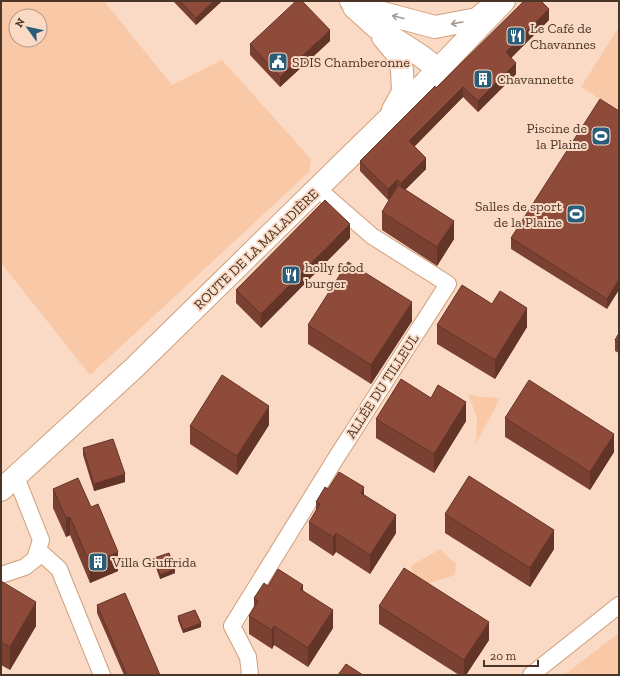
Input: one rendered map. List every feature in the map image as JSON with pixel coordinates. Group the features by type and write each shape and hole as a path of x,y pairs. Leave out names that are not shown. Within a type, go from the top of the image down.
{"main road":[{"path":"348,1 376,27 398,56 402,70 403,92 387,120"},
{"path":"351,1 375,11 435,27 477,19 500,1"},
{"name":"ROUTE DE LA MALADIÈRE","path":"8,483 134,368 387,120 504,1"},
{"path":"376,27 421,56 438,69"}],"street":[{"name":"ALLÉE DU TILLEUL","path":"250,675 248,657 232,626 331,465 448,284 372,236 318,188"},
{"path":"1,575 25,567 35,558 41,540 8,483"},
{"path":"38,550 58,569 102,675"},
{"path":"531,675 619,605"}],"shaded area":[{"path":"1,1 104,1 172,85 222,60 311,159 309,172 90,375 1,263"},
{"path":"619,27 619,111 581,87"},
{"path":"468,395 500,398 476,444 477,417"},
{"path":"440,549 456,564 455,575 426,584 416,584 411,566"},
{"path":"619,633 619,675 564,675"}],"building":[{"path":"180,1 214,1 196,18"},
{"path":"296,1 302,1 330,30 280,77 250,44"},
{"path":"524,1 541,1 549,9 506,52 516,63 478,101 463,87 409,141 426,158 401,183 397,180 388,189 360,161 435,86 436,88"},
{"name":"Salles de sport de la Plaine","path":"600,99 619,111 619,279 607,299 511,238"},
{"path":"398,185 454,221 437,247 382,212"},
{"path":"325,200 350,224 261,314 236,290"},
{"path":"348,262 412,302 371,365 308,325"},
{"path":"462,285 492,304 500,291 527,308 495,360 437,325"},
{"path":"619,333 619,342 615,340"},
{"path":"222,375 269,406 237,456 190,426"},
{"path":"401,379 431,398 438,385 466,402 434,454 376,419"},
{"path":"529,380 614,434 590,472 505,418"},
{"path":"113,439 125,474 94,484 83,448"},
{"path":"339,472 364,487 361,493 396,515 370,555 336,533 333,537 309,522 320,504 316,502 325,487 328,489"},
{"path":"469,476 554,530 530,568 445,514"},
{"path":"78,478 91,507 98,504 118,552 90,564 70,517 66,518 53,489"},
{"path":"169,553 175,569 160,575 154,558"},
{"path":"404,568 489,622 464,660 379,606"},
{"path":"278,569 303,585 300,589 333,610 308,648 274,626 272,630 249,616 258,601 254,598 264,583 268,586"},
{"path":"1,581 36,602 10,647 1,642"},
{"path":"125,593 160,675 127,675 97,605"},
{"path":"195,610 201,623 183,630 178,616"},
{"path":"346,664 363,675 338,675"}],"place":[{"name":"Le Café de Chavannes","path":"516,36"},
{"name":"SDIS Chamberonne","path":"278,62"},
{"name":"Chavannette","path":"483,79"},
{"name":"Piscine de la Plaine","path":"601,136"},
{"name":"Salles de sport de la Plaine","path":"576,214"},
{"name":"holly food burger","path":"291,275"},
{"name":"Villa Giuffrida","path":"98,562"}]}
